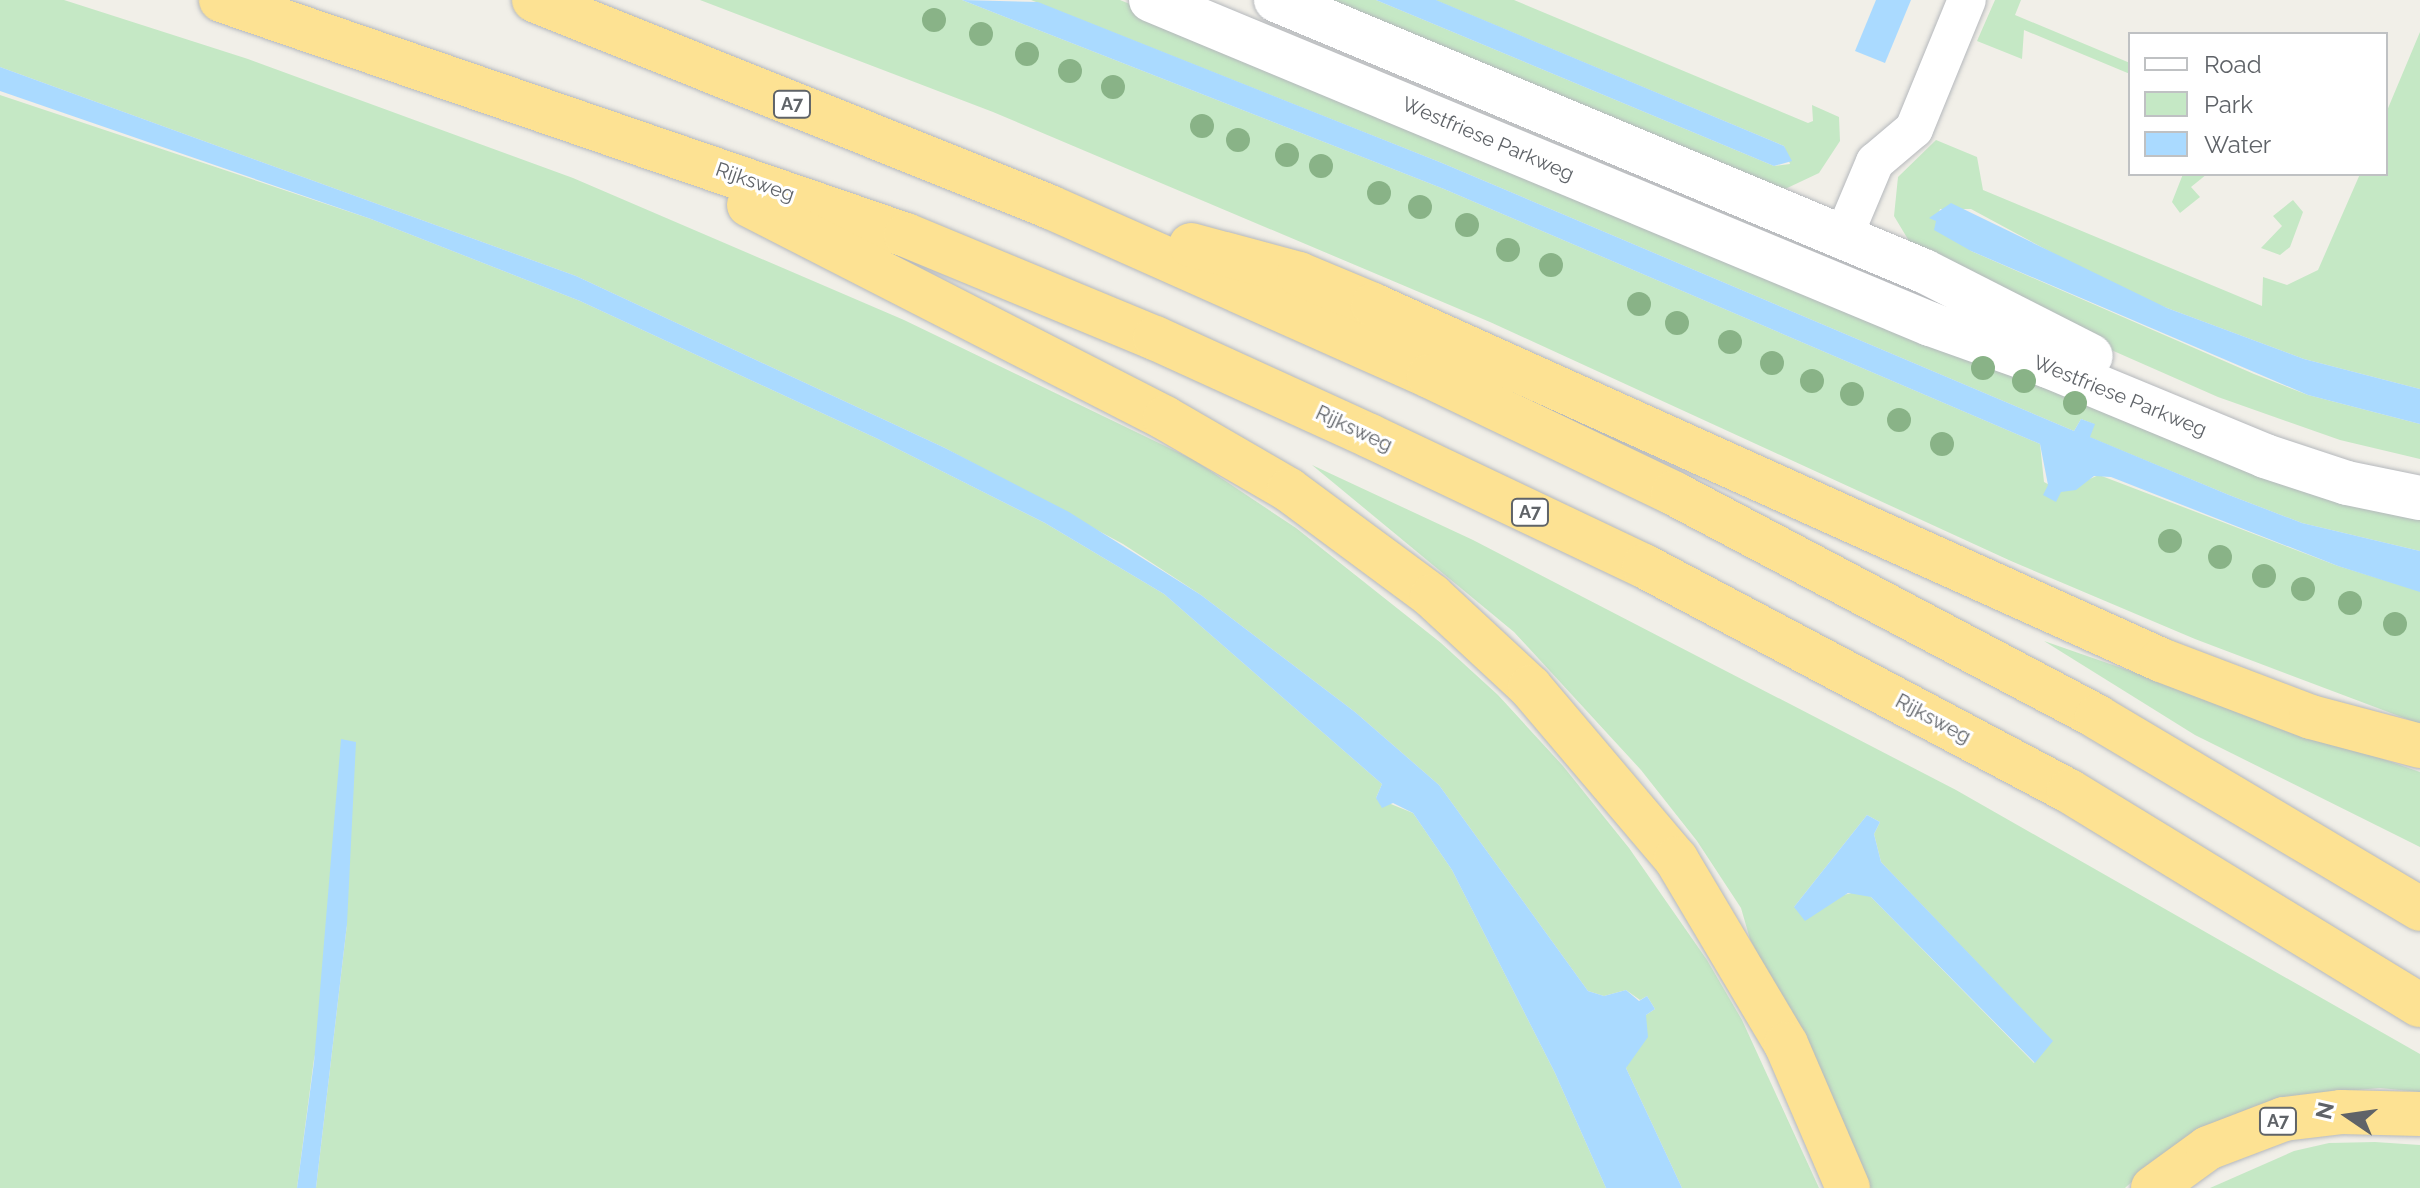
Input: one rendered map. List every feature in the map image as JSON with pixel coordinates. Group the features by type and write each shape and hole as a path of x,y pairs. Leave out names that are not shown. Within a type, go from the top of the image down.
{"highway":[{"name":"Rijksweg","path":"221,0 906,235 1141,332 1644,566 2069,791 2420,1005"},
{"name":"A7","path":"534,0 1050,207 1429,376 1673,493 2097,717 2420,909"},
{"name":"A7","path":"589,125 1165,418 1289,490 1432,596 1530,687 1676,859 1786,1044 1848,1188"},
{"name":"A7","path":"1050,207 1299,274 2161,660 2311,717 2420,746"},
{"name":"A7","path":"2153,1188 2208,1148 2284,1119 2341,1112 2420,1114"}],"street":[{"name":"Westfriese Parkweg","path":"1151,0 1825,279 2265,456 2347,483 2420,498"},
{"name":"Westfriese Parkweg","path":"1276,0 1842,240 1924,271 2079,351 2205,404 2270,430 2420,473"},
{"path":"1825,279 1875,162 1914,129 1967,0"}],"green space":[{"path":"0,0 64,0 248,59 573,178 904,320 1194,460 1296,528 1441,643 1498,695 1563,766 1629,848 1707,960 1742,1020 1819,1188 1682,1188 1626,1068 1646,1015 1655,1009 1647,996 1640,1000 1626,990 1604,996 1588,991 1439,785 1355,712 1201,595 1123,544 945,448 576,276 0,67"},
{"path":"700,0 962,0 1444,189 2040,444 2044,482 2061,491 2099,475 2338,566 2420,591 2420,724 2195,639 2011,561 1490,322 993,112"},
{"path":"1031,0 1120,0 1583,190 2420,511 2420,551 2302,523 2229,495 2089,437 2094,424 2081,419 2074,431 1442,163"},
{"path":"1301,0 1376,0 1774,166 1790,164 1784,146 1435,0 1514,0 1808,123 1813,121 1812,105 1839,117 1840,141 1819,173 1783,190"},
{"path":"1995,0 2021,0 2015,15 2128,62 2128,73 2024,30 2022,59 1977,41"},
{"path":"2420,32 2420,389 2304,359 2121,290 1971,209 1940,209 1936,221 1971,251 2254,374 2308,395 2420,424 2420,459 2340,440 2218,397 2050,323 1915,251 1894,216 1898,177 1936,140 1977,157 1983,190 2262,306 2263,277 2287,285 2318,270 2359,176 2388,176 2388,108"},
{"path":"0,95 371,219 580,301 878,439 1045,523 1164,594 1382,784 1376,798 1413,813 1452,870 1555,1073 1606,1188 316,1188 347,924 314,1059 297,1188 0,1188"},
{"path":"2182,176 2205,176 2191,187 2200,197 2180,213 2172,202"},
{"path":"2293,200 2303,212 2290,247 2280,255 2261,248 2282,226 2273,216"},
{"path":"1312,465 1473,540 1956,790 2420,1054 2420,1092 2380,1088 2321,1093 2136,1178 2125,1188 1865,1188 1800,1035 1750,939 1741,908 1697,841 1641,770 1514,632","holes":["1867,815 1880,822 1874,834 1881,862 2052,1041 2034,1063 1871,897 1860,891 1794,907"]},
{"path":"2044,641 2420,772 2420,847 2195,735"},
{"path":"2329,1143 2420,1145 2420,1188 2210,1188 2294,1151"}],"water":[{"path":"962,0 1038,2 1442,163 2074,431 2081,419 2095,424 2090,437 2229,495 2302,523 2420,551 2420,592 2338,566 2111,477 2094,476 2076,490 2061,492 2056,502 2043,495 2048,485 2040,444 1444,189"},
{"path":"1376,0 1436,0 1784,146 1792,161 1774,166"},
{"path":"1876,0 1911,0 1885,63 1855,51"},
{"path":"0,67 576,276 945,448 1069,512 1201,595 1355,712 1439,785 1588,991 1604,996 1626,990 1639,1001 1647,996 1655,1009 1646,1015 1648,1037 1626,1068 1682,1188 1606,1188 1555,1073 1452,870 1413,813 1393,803 1382,808 1376,798 1382,784 1164,594 1045,523 878,439 580,301 371,219 0,91"},
{"path":"1951,203 2167,308 2304,359 2420,389 2420,424 2308,395 1971,251 1934,230 1936,221 1929,218"},
{"path":"341,739 356,742 347,924 316,1188 297,1188 314,1062"},
{"path":"1867,815 1880,822 1874,834 1881,862 2053,1041 2035,1063 1871,897 1848,893 1805,921 1794,907"}]}
